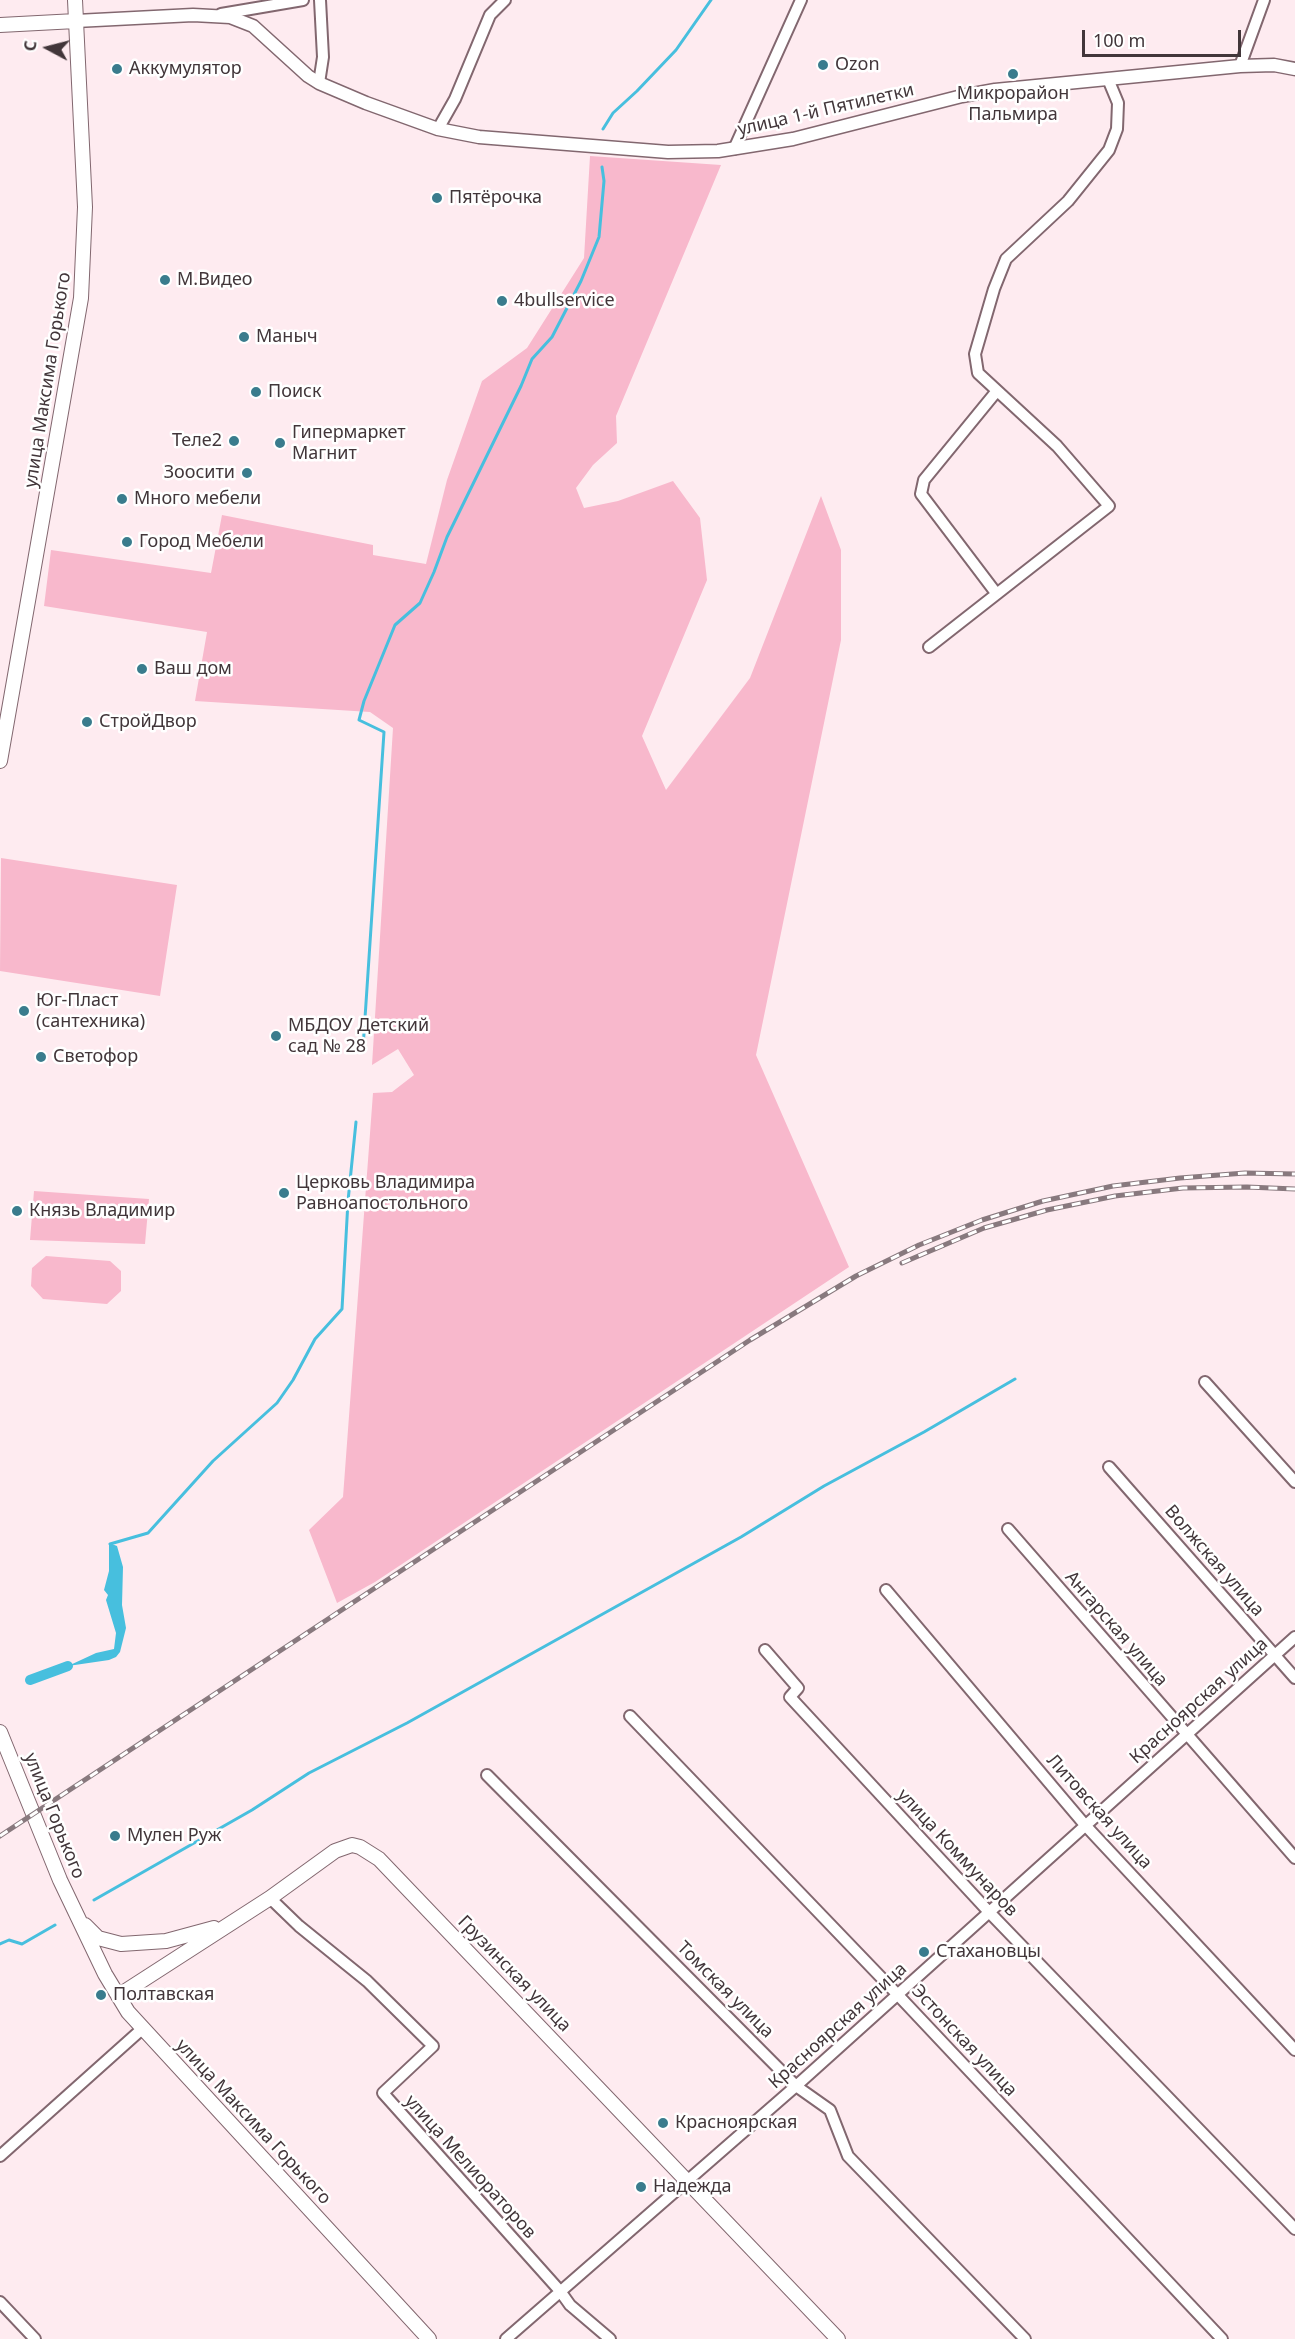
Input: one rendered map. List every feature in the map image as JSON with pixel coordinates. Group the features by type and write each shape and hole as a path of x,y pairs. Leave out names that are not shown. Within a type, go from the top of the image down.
{"main road":[{"name":"улица Максима Горького","path":"0,761 81,298 85,207 75,0"},
{"name":"улица 1-й Пятилетки","path":"0,25 76,21"},
{"name":"улица Горького","path":"0,1732 75,1912"},
{"name":"Грузинская улица","path":"118,1996 270,1898 335,1851 352,1845 369,1851 838,2339"},
{"name":"улица Максима Горького","path":"75,1912 118,1996 142,2029 429,2339"},
{"path":"75,1912 87,1929 98,1938 121,1944 166,1941 215,1928 240,1917"}],"street":[{"name":"улица 1-й Пятилетки","path":"76,21 216,15 303,0"},
{"path":"319,83 323,57 320,0"},
{"path":"438,129 455,99 490,15 505,0"},
{"path":"734,149 801,0"},
{"path":"1240,66 1264,0"},
{"name":"улица 1-й Пятилетки","path":"216,15 237,19 253,26 308,76 319,83 438,129 479,137 612,148 696,152 734,149 793,139 962,96 995,90 1240,66 1274,65 1295,69"},
{"path":"929,647 1109,506 1057,446 978,373 975,354 994,289 1006,259 1068,201 1109,150 1117,129 1118,103 1108,79"},
{"path":"996,392 924,480 921,494 996,593"},
{"path":"1204,1382 1295,1482"},
{"name":"Волжская улица","path":"1109,1467 1295,1678"},
{"name":"Ангарская улица","path":"1008,1529 1185,1735 1295,1858"},
{"name":"Литовская улица","path":"886,1590 1085,1825 1295,2050"},
{"name":"Красноярская улица","path":"506,2339 796,2086 1295,1637"},
{"name":"улица Коммунаров","path":"765,1650 798,1688 790,1697 989,1912 1295,2229"},
{"name":"Эстонская улица","path":"630,1716 1222,2339"},
{"name":"Томская улица","path":"488,1775 796,2086 830,2110 848,2156 1025,2339"},
{"name":"улица Мелиораторов","path":"270,1898 299,1926 367,1981 433,2046 383,2093 570,2305 610,2339"},
{"path":"0,2156 142,2029"},
{"path":"0,2302 36,2339"}],"shaded area":[{"path":"590,156 721,165 616,416 617,443 593,465 576,488 584,508 618,501 673,481 700,518 707,580 642,736 666,790 750,678 821,496 841,550 841,640 756,1055 849,1267 375,1582 337,1603 309,1530 343,1497 373,1093 392,1092 414,1075 398,1049 372,1065 393,728 370,712 195,701 207,632 44,606 51,550 211,573 222,515 373,545 373,555 426,564 447,480 482,381 527,348 584,258"},
{"path":"1,858 177,885 160,996 0,971"},
{"path":"34,1191 149,1199 145,1244 30,1240"},
{"path":"46,1256 110,1261 121,1271 121,1291 107,1304 43,1299 31,1286 32,1268"}],"water":[{"path":"109,1543 117,1546 123,1567 122,1605 126,1628 120,1652 109,1660 68,1666 96,1653 114,1649 116,1633 106,1600 108,1595 104,1590 109,1571"}],"waterway":[{"path":"603,129 613,113 676,50 711,0"},
{"path":"363,1048 384,732 359,720 364,701 395,625 420,603 447,537 532,359 552,337 581,281 599,237 604,181 602,167"},
{"path":"110,1544 148,1533 213,1461 277,1403 293,1380 315,1339 342,1309 348,1201 356,1122"},
{"path":"94,1900 252,1810 309,1773 407,1723 741,1537 824,1486 1015,1379"},
{"path":"30,1680 68,1666"},
{"path":"0,1944 9,1940 22,1944 55,1925"}],"railway":[{"path":"0,1836 750,1340 856,1276 919,1245 982,1220 1043,1201 1113,1186 1180,1178 1245,1173 1295,1174"},
{"path":"902,1263 984,1228 1047,1210 1115,1196 1183,1188 1295,1189"}],"place":[{"name":"Ozon","path":"823,65"},
{"name":"Аккумулятор","path":"117,69"},
{"name":"Микрорайон Пальмира","path":"1013,74"},
{"name":"Пятёрочка","path":"437,198"},
{"name":"М.Видео","path":"165,280"},
{"name":"4bullservice","path":"502,301"},
{"name":"Маныч","path":"244,337"},
{"name":"Поиск","path":"256,392"},
{"name":"Теле2","path":"234,441"},
{"name":"Гипермаркет Магнит","path":"280,443"},
{"name":"Зоосити","path":"247,473"},
{"name":"Много мебели","path":"122,499"},
{"name":"Город Мебели","path":"127,542"},
{"name":"Ваш дом","path":"142,669"},
{"name":"СтройДвор","path":"87,722"},
{"name":"Юг-Пласт (сантехника)","path":"24,1011"},
{"name":"МБДОУ Детский сад № 28","path":"276,1036"},
{"name":"Светофор","path":"41,1057"},
{"name":"Церковь Владимира Равноапостольного","path":"284,1193"},
{"name":"Князь Владимир","path":"17,1211"},
{"name":"Мулен Руж","path":"115,1836"},
{"name":"Стахановцы","path":"924,1952"},
{"name":"Полтавская","path":"101,1995"},
{"name":"Красноярская","path":"663,2123"},
{"name":"Надежда","path":"641,2187"}]}
